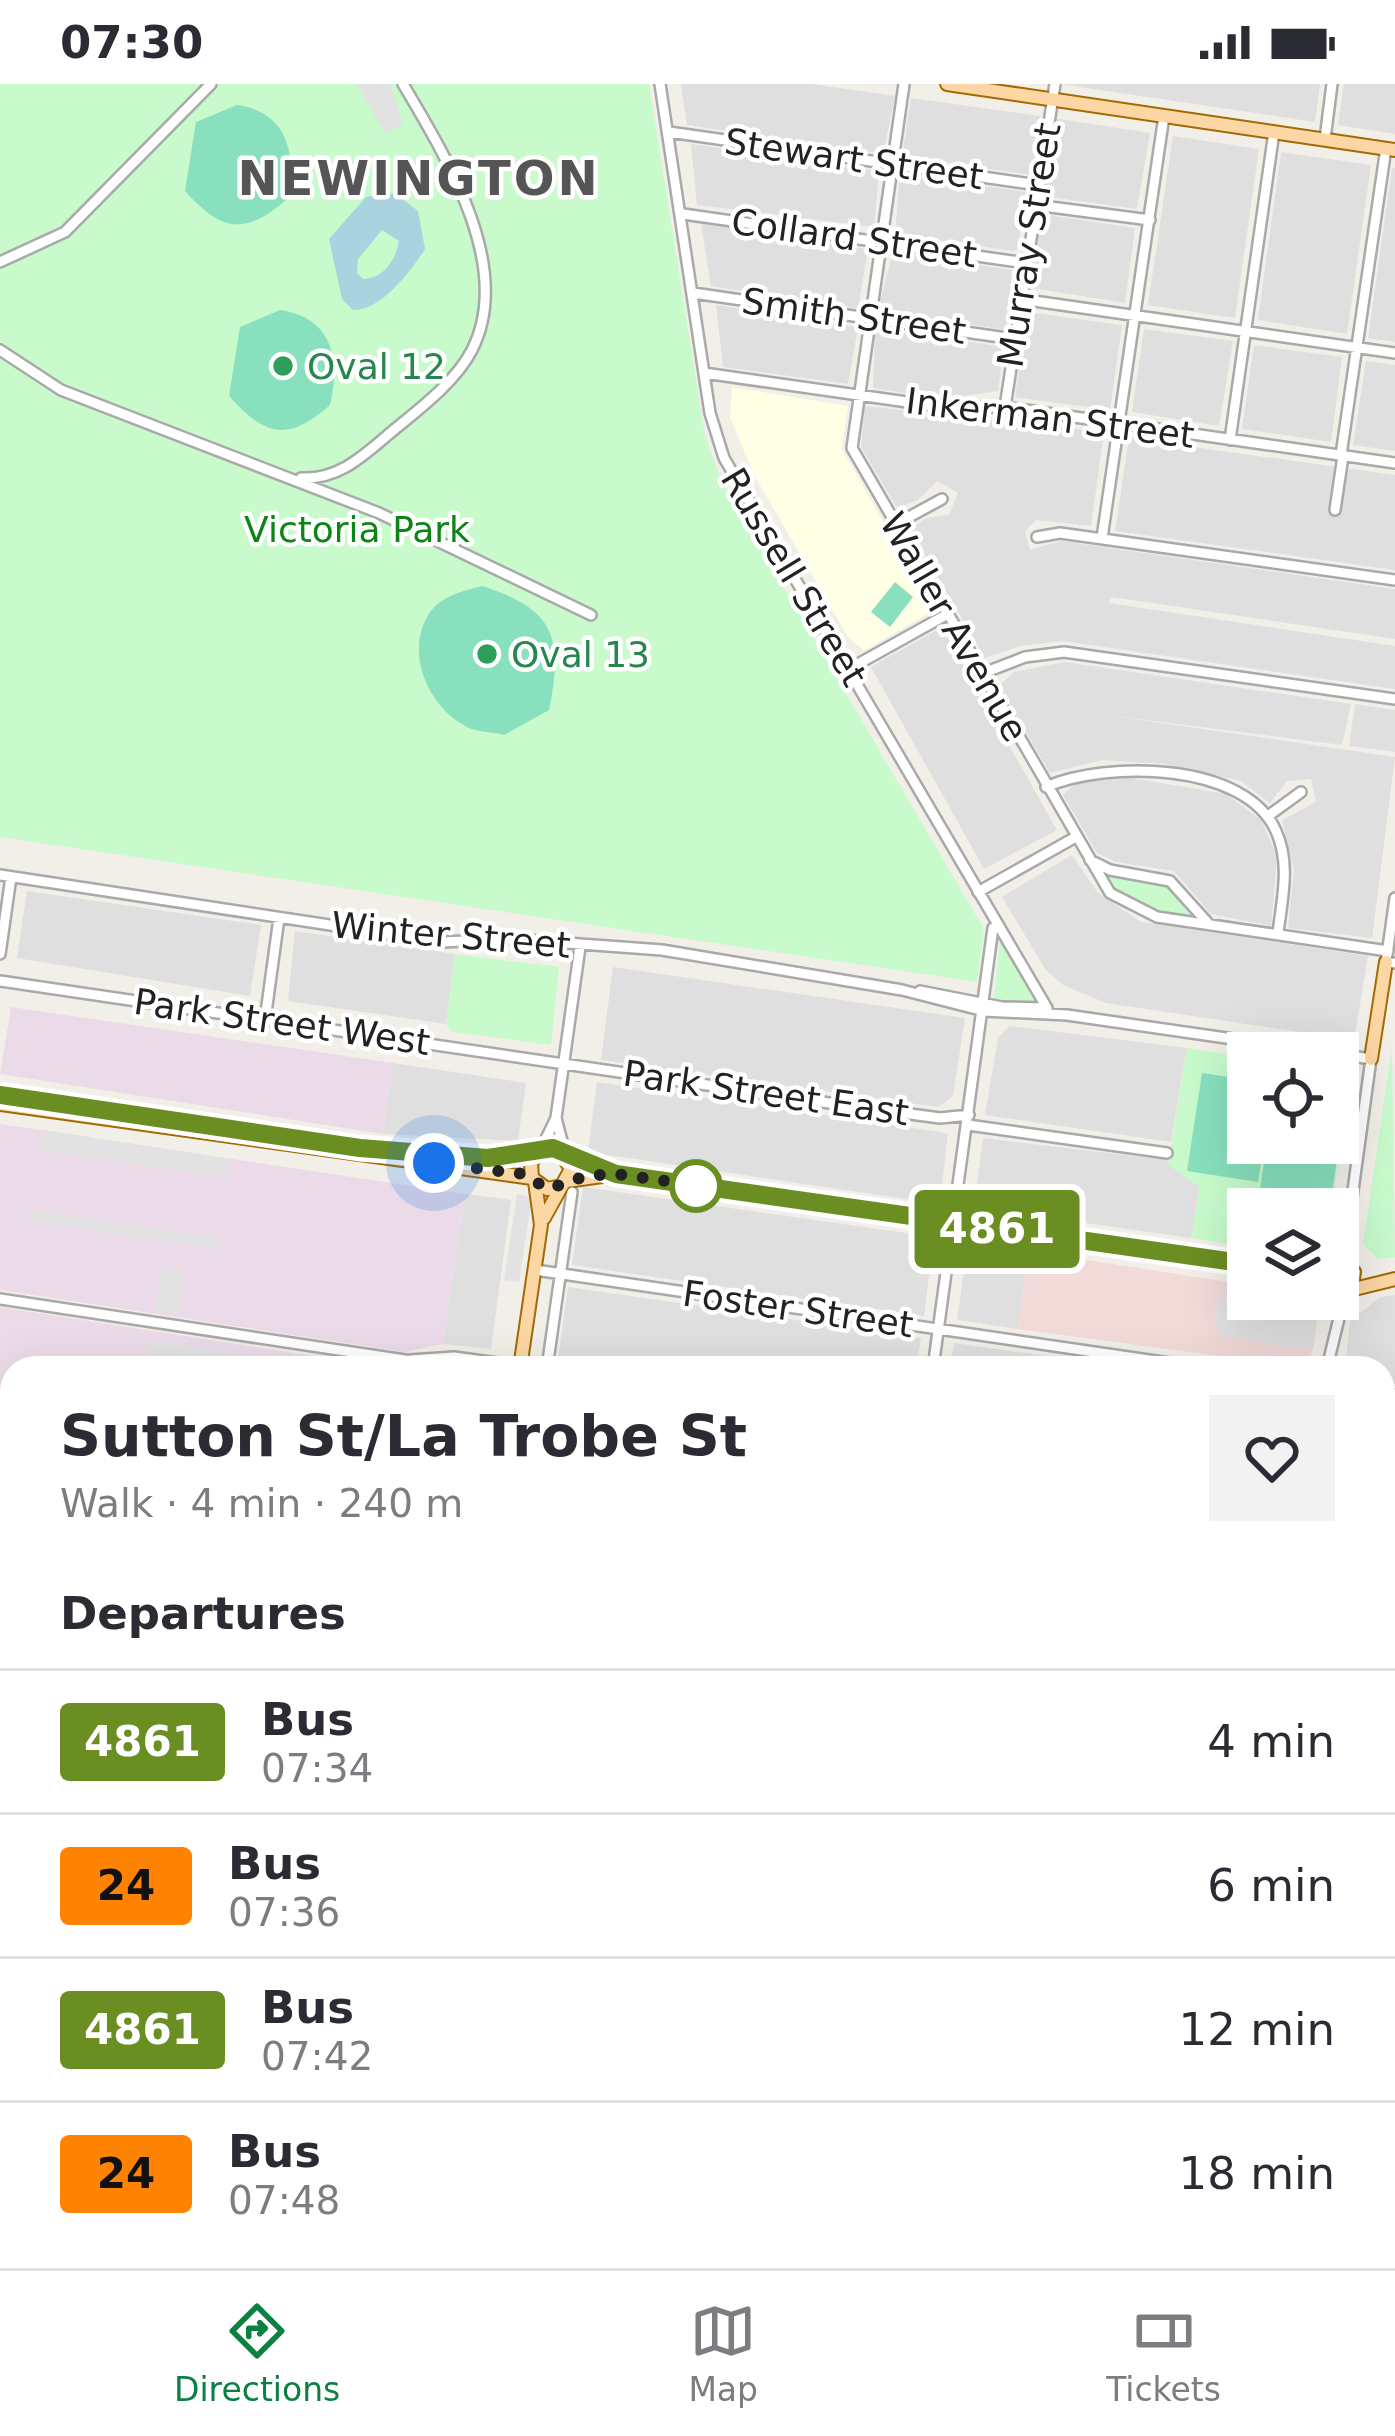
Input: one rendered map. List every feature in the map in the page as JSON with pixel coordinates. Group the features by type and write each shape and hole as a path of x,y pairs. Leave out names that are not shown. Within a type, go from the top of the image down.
{"main road":[{"path":"947,84 1390,149"},
{"path":"1371,1059 1390,959"},
{"path":"0,1100 360,1148 488,1158 538,1152 566,1155 616,1174 1227,1261"},
{"path":"0,1100 533,1180 548,1189 616,1174"},
{"path":"523,1356 541,1225 533,1180 538,1152"},
{"path":"541,1225 567,1187 572,1169 566,1155"},
{"path":"1359,1278 1392,1279"}],"street":[{"path":"0,262 65,232 211,84"},
{"path":"296,478 323,479 381,441 447,383 472,351 479,329 481,279 474,221 458,181 403,84"},
{"name":"Russell Street","path":"663,84 712,424 733,477 1047,1008"},
{"name":"Waller Avenue","path":"904,84 852,448 1105,888 1129,907 1278,933 1390,959"},
{"name":"Murray Street","path":"1004,407 1055,84"},
{"path":"1325,139 1332,84"},
{"path":"1102,538 1164,116"},
{"name":"Stewart Street","path":"670,132 1038,185"},
{"path":"1230,440 1274,132"},
{"path":"1335,510 1390,149"},
{"path":"1035,206 1150,220"},
{"name":"Collard Street","path":"683,214 1026,263"},
{"name":"Smith Street","path":"693,293 1014,339"},
{"path":"1020,299 1395,353"},
{"path":"0,350 61,389 296,478 590,615"},
{"name":"Inkerman Street","path":"704,373 949,408 1004,407 1395,463"},
{"path":"896,524 942,499"},
{"path":"1037,537 1056,532 1395,580"},
{"path":"849,669 946,615"},
{"path":"981,674 1030,655 1070,652 1395,699"},
{"path":"1046,787 1077,773 1134,770 1213,782 1246,797 1268,816 1284,856 1278,933"},
{"path":"1268,816 1301,792"},
{"path":"978,892 1074,838"},
{"path":"1082,852 1105,868 1170,880 1212,925"},
{"path":"0,954 6,876"},
{"name":"Winter Street","path":"6,876 442,942 505,939 676,952 984,1007 1227,1038"},
{"path":"1390,959 1395,898"},
{"path":"265,1020 279,918"},
{"path":"935,1356 992,922"},
{"path":"538,1152 556,1118 580,947"},
{"name":"Park Street West","path":"0,981 564,1064"},
{"name":"Winter Street","path":"984,1007 1047,1008 1067,1015"},
{"name":"Winter Street","path":"1359,1057 1371,1059"},
{"path":"1353,1188 1371,1059"},
{"name":"Park Street East","path":"564,1064 1167,1153"},
{"path":"556,1118 566,1155"},
{"path":"549,1356 567,1187"},
{"name":"Foster Street","path":"535,1270 1120,1356"},
{"path":"0,1299 378,1356"},
{"path":"1329,1356 1334,1320"}],"shaded area":[{"path":"356,84 390,84 403,123 386,134"},
{"path":"681,84 812,84 895,96 883,154 687,125"},
{"path":"1060,84 1320,84 1315,122"},
{"path":"1344,84 1395,84 1395,134 1338,125"},
{"path":"911,98 1040,116 1032,175 902,157"},
{"path":"1053,118 1150,133 1137,209 1042,196"},
{"path":"1173,136 1259,149 1235,318 1148,305"},
{"path":"691,144 879,171 874,227 697,205"},
{"path":"1281,152 1371,165 1347,334 1258,320"},
{"path":"1395,168 1395,342 1368,338"},
{"path":"900,174 1027,192 1018,248 895,234"},
{"path":"1041,214 1135,228 1125,303 1032,288"},
{"path":"701,224 868,249 858,309 711,286"},
{"path":"893,252 1012,270 1007,330 878,310"},
{"path":"716,305 858,327 848,384 723,367"},
{"path":"1027,312 1122,325 1110,410 1015,397"},
{"path":"875,328 998,346 1003,353 998,391 944,399 873,388"},
{"path":"1144,329 1233,341 1219,426 1132,412"},
{"path":"1254,345 1342,357 1331,442 1242,429"},
{"path":"1366,361 1395,365 1395,451 1353,445"},
{"path":"732,387 848,406 842,449 931,606 929,613 864,651 848,637 753,473 730,417"},
{"path":"865,406 1104,432 1091,526 1036,520 1025,531 1030,550 1061,541 1395,589 1395,639 1111,597 1109,603 1395,646 1395,689 1062,641 1020,646 985,658 910,530 926,518 949,515 958,493 937,481 918,500 897,508 861,447"},
{"path":"1129,438 1395,475 1395,570 1115,531"},
{"path":"942,627 1057,830 984,869 871,667"},
{"path":"1065,662 1351,704 1342,745 1106,715 1395,757 1372,938 1288,928 1294,870 1282,820 1316,802 1311,779 1287,781 1270,803 1241,781 1164,764 1102,760 1050,773 999,686 1014,672"},
{"path":"1355,704 1395,710 1395,752 1349,746"},
{"path":"1132,778 1226,794 1261,820 1277,856 1271,926 1211,914 1174,871 1116,862 1097,853 1063,795 1076,783"},
{"path":"1072,855 1098,893 1141,922 1368,956 1355,1032 1299,1032 1106,1003 1063,985 1046,970 1002,897"},
{"path":"27,891 261,925 250,996 17,958"},
{"path":"295,931 455,954 446,1024 288,1001"},
{"path":"613,967 965,1018 953,1096 938,1107 601,1060"},
{"path":"11,1007 393,1063 383,1134 0,1074"},
{"path":"1009,1026 1187,1048 1171,1142 985,1115 998,1038"},
{"path":"393,1063 526,1083 518,1141 383,1134"},
{"path":"597,1082 948,1133 940,1204 588,1152"},
{"path":"0,1124 465,1194 443,1344 405,1352 0,1290"},
{"path":"44,1130 230,1159 227,1178 41,1150"},
{"path":"983,1138 1168,1160 1200,1187 1191,1238 974,1207"},
{"path":"583,1187 934,1237 924,1316 572,1265"},
{"path":"465,1194 511,1200 491,1349 443,1344"},
{"path":"517,1194 532,1197 519,1282 504,1280"},
{"path":"31,1210 219,1238 217,1249 29,1221"},
{"path":"968,1243 1029,1251 1018,1329 957,1320"},
{"path":"1029,1251 1227,1282 1227,1320 1317,1320 1311,1356 1219,1356 1018,1329"},
{"path":"162,1268 184,1271 178,1315 155,1311"},
{"path":"1227,1282 1227,1320 1317,1320 1313,1350 1219,1336 1220,1327 1214,1326 1218,1297 1224,1297"},
{"path":"568,1287 921,1338 918,1356 558,1356"},
{"path":"1395,1295 1395,1356 1346,1356 1350,1321 1359,1320 1359,1314 1380,1297"},
{"path":"0,1307 311,1356 0,1356"},
{"path":"150,1341 231,1352 230,1356 148,1356"},
{"path":"954,1343 1047,1356 952,1356"}],"green space":[{"name":"Victoria Park","path":"0,84 649,84 705,436 721,480 984,929 977,982 0,837"},
{"path":"237,105 268,116 278,126 291,166 287,199 246,224 222,221 185,191 196,122"},
{"name":"Oval 12","path":"280,310 298,314 322,331 334,372 330,405 302,425 278,430 254,420 229,396 240,327"},
{"path":"895,582 913,597 890,627 871,612"},
{"name":"Oval 13","path":"482,586 539,616 553,644 549,710 504,735 471,729 453,718 431,692 420,659 419,642 431,611 448,597"},
{"path":"1105,873 1167,884 1191,916 1144,908 1104,881"},
{"path":"1000,941 1035,1001 1032,1004 994,999"},
{"path":"455,954 559,967 551,1045 452,1032 446,1024"},
{"path":"1392,1047 1395,1257 1378,1259 1363,1244"},
{"path":"1187,1048 1227,1054 1227,1164 1337,1164 1334,1188 1227,1188 1227,1244 1191,1238 1200,1187 1168,1165"},
{"path":"1202,1073 1227,1077 1227,1164 1261,1164 1258,1182 1187,1171"},
{"path":"1264,1164 1336,1164 1333,1188 1260,1188"}],"water":[{"path":"395,193 418,211 425,249 384,297 353,310 342,299 329,239 366,197","holes":["382,230 399,241 382,272 363,279 357,273 358,259"]}],"bus line":[{"name":"4861","path":"0,1095 360,1148 488,1158 553,1148 616,1174 1227,1261"}],"place":[{"name":"Oval 12","path":"283,366"},
{"name":"Oval 13","path":"487,654"}],"district":[{"name":"NEWINGTON","path":"419,178"}],"route":[{"path":"434,1163 523,1174 548,1189 586,1176 616,1174 700,1186 696,1186"}]}
